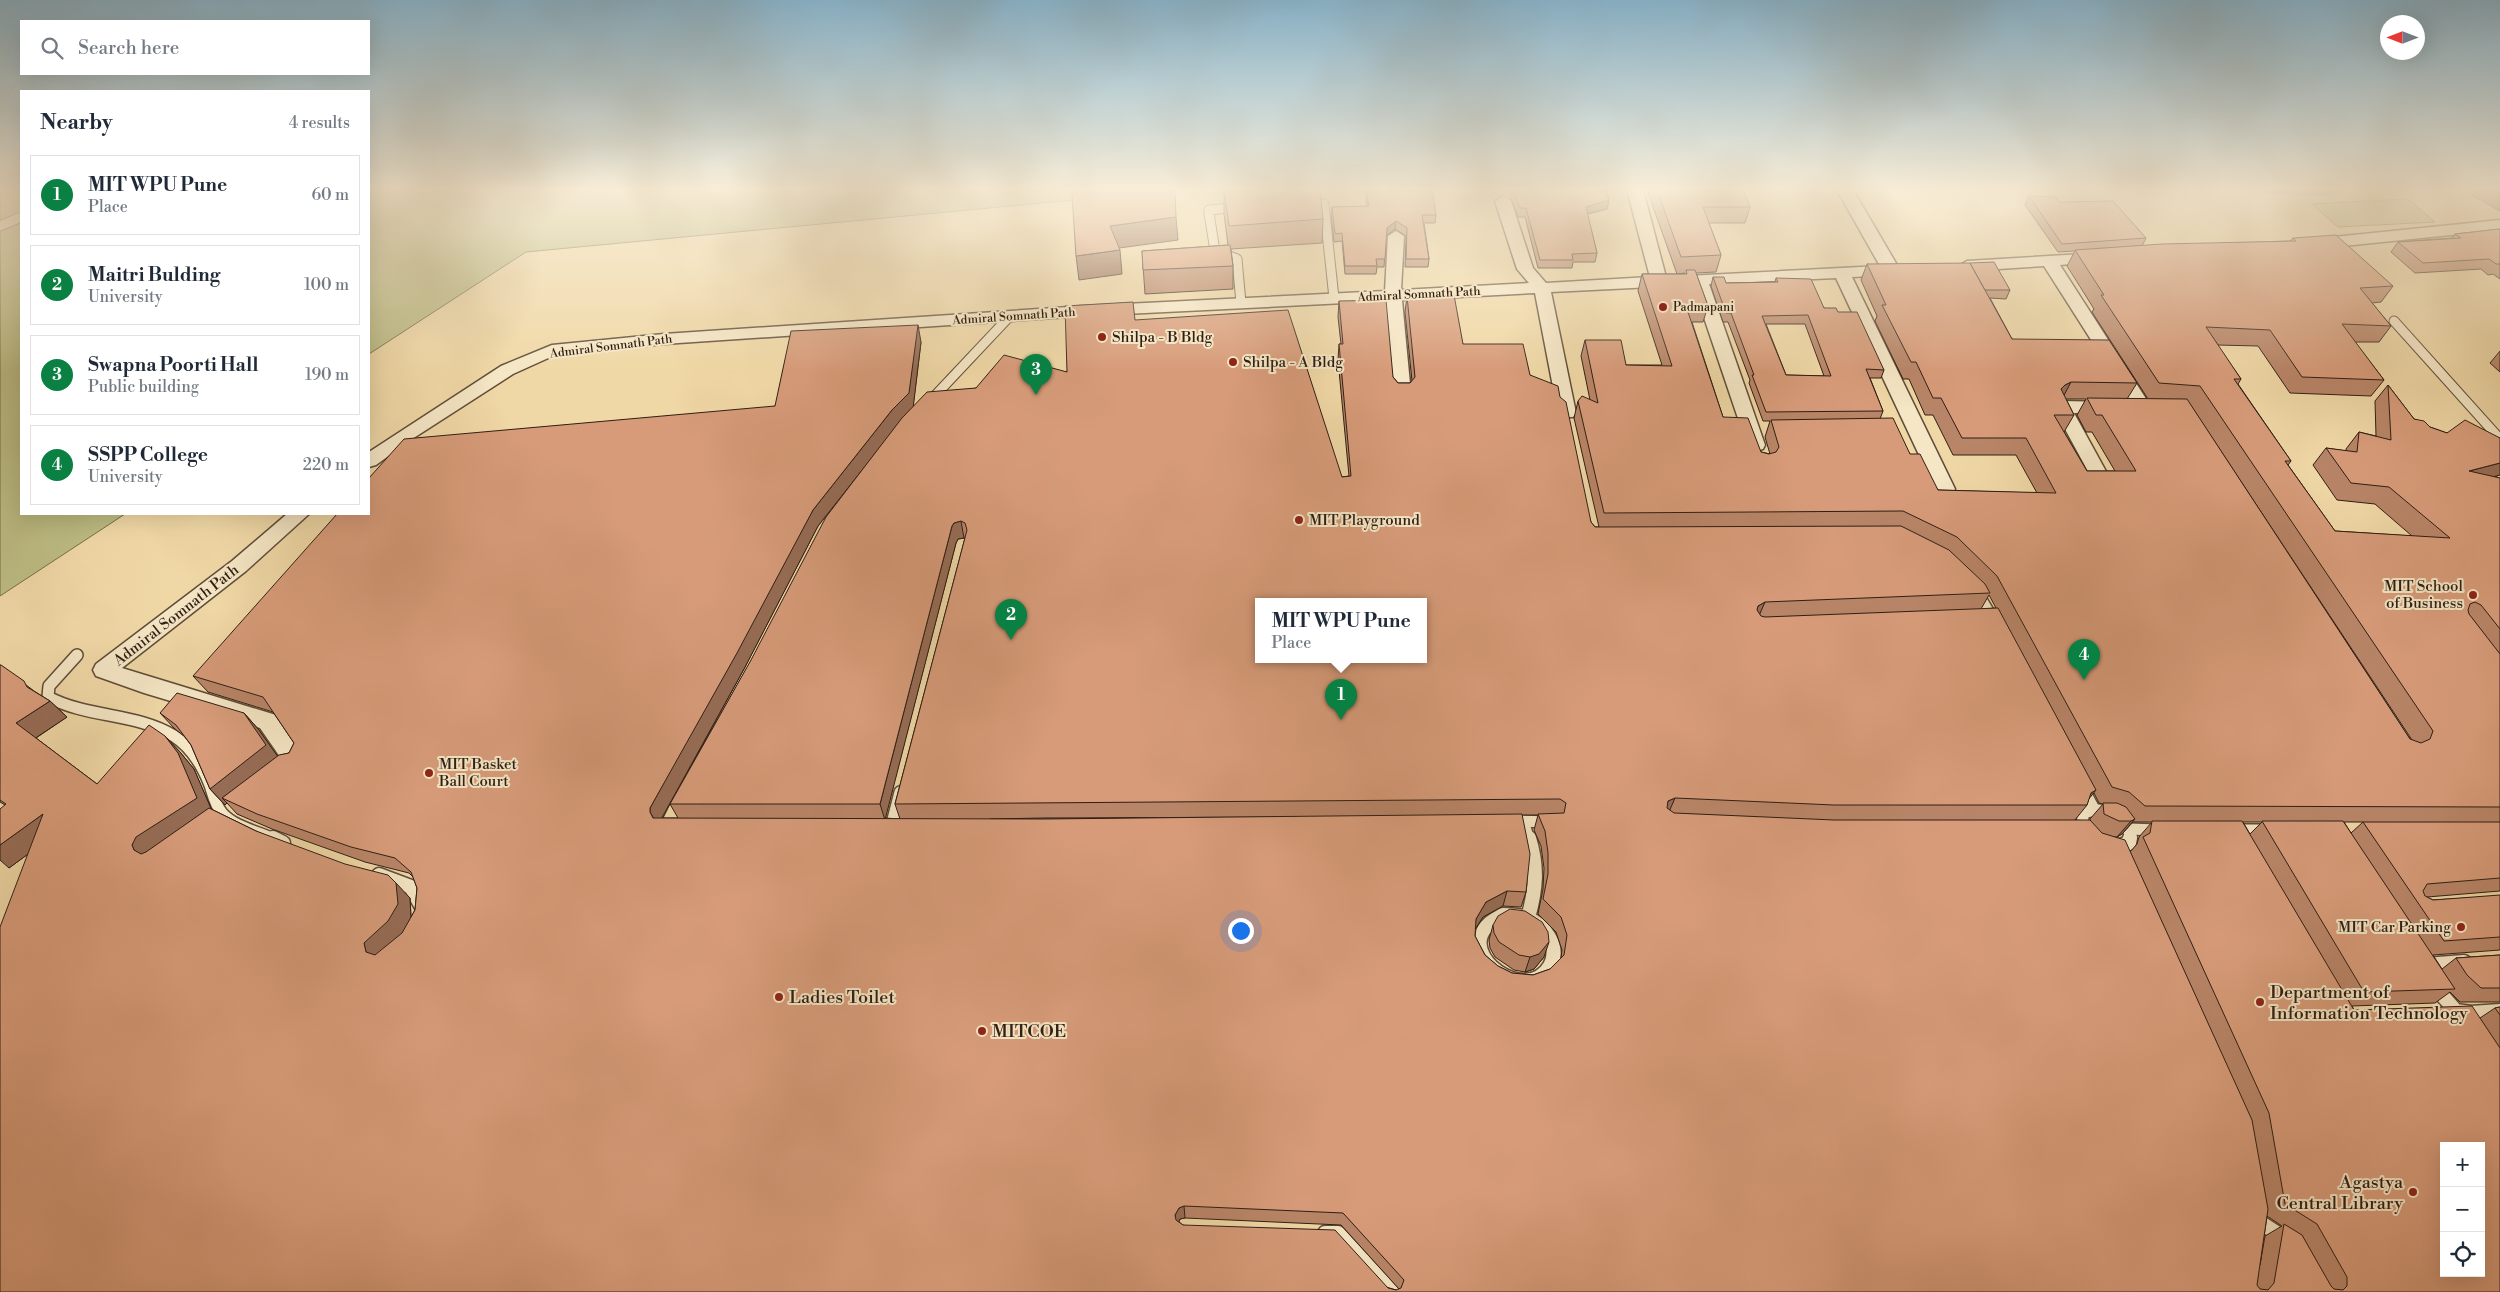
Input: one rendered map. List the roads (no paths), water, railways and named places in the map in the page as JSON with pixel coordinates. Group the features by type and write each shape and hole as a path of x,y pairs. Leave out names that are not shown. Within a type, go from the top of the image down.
{"street":[{"path":"1395,250 1393,295 1402,394"},
{"path":"1519,250 1525,269 1542,288 1568,418"},
{"path":"1650,250 1658,282"},
{"path":"1880,250 1891,270"},
{"path":"1950,266 2118,257"},
{"path":"2049,262 2153,408 2062,407 2099,475"},
{"name":"Admiral Somnath Path","path":"370,460 402,437 507,370 552,350 664,339 1010,316 1911,269"},
{"path":"1841,272 1945,489"},
{"path":"1699,280 1762,463"},
{"path":"1896,427 1916,427"},
{"path":"1751,429 1770,429"},
{"name":"Admiral Somnath Path","path":"292,763 268,721 144,685 104,670 239,566 297,515"}],"lane":[{"path":"1214,250 1237,258 1241,303"},
{"path":"1329,250 1334,298"},
{"path":"920,411 1010,316"},
{"path":"2394,321 2500,439"},
{"path":"1969,584 1981,596 1987,618 2001,635"},
{"path":"77,655 49,686 48,697 62,707 150,724 175,737 194,756 210,784 220,818 300,849"},
{"path":"2076,774 2094,810"},
{"path":"891,827 903,780"},
{"path":"220,818 236,806"},
{"path":"2094,810 2114,814 2129,830 2130,840 2120,853 2097,843 2077,828 2084,813 2094,810"},
{"path":"1523,821 1537,862 1536,889 1528,918"},
{"path":"1493,822 1555,822"},
{"path":"2129,830 2167,830"},
{"path":"2242,847 2228,830 2282,830"},
{"path":"362,871 406,882 418,893 421,905 420,922"},
{"path":"1503,915 1528,918 1547,933 1554,953 1548,968 1536,978 1513,980 1491,969 1484,959 1480,948 1480,937 1485,927 1503,915"},
{"path":"2467,1027 2456,1011 2440,995 2418,961 2480,960"},
{"path":"2436,1012 2456,1011 2470,1013 2500,1011"},
{"path":"2255,1203 2258,1221 2255,1238"},
{"path":"2258,1221 2289,1240 2294,1249"},
{"path":"1310,1232 1338,1233 1392,1292"}],"place":[{"name":"Padmapani","path":"1663,307"},
{"name":"Shilpa - B Bldg","path":"1102,337"},
{"name":"Shilpa - A Bldg","path":"1233,362"},
{"name":"Swapna Poorti Hall","path":"1036,395"},
{"name":"MIT Playground","path":"1299,520"},
{"name":"MIT School of Business","path":"2473,595"},
{"name":"Maitri Bulding","path":"1011,640"},
{"name":"SSPP College","path":"2084,680"},
{"name":"MIT WPU Pune","path":"1341,720"},
{"name":"MIT Basket Ball Court","path":"429,773"},
{"name":"MIT Car Parking","path":"2461,927"},
{"name":"Ladies Toilet","path":"779,997"},
{"name":"Department of Information Technology","path":"2260,1002"},
{"name":"MITCOE","path":"982,1031"},
{"name":"Agastya Central Library","path":"2413,1192"}]}
